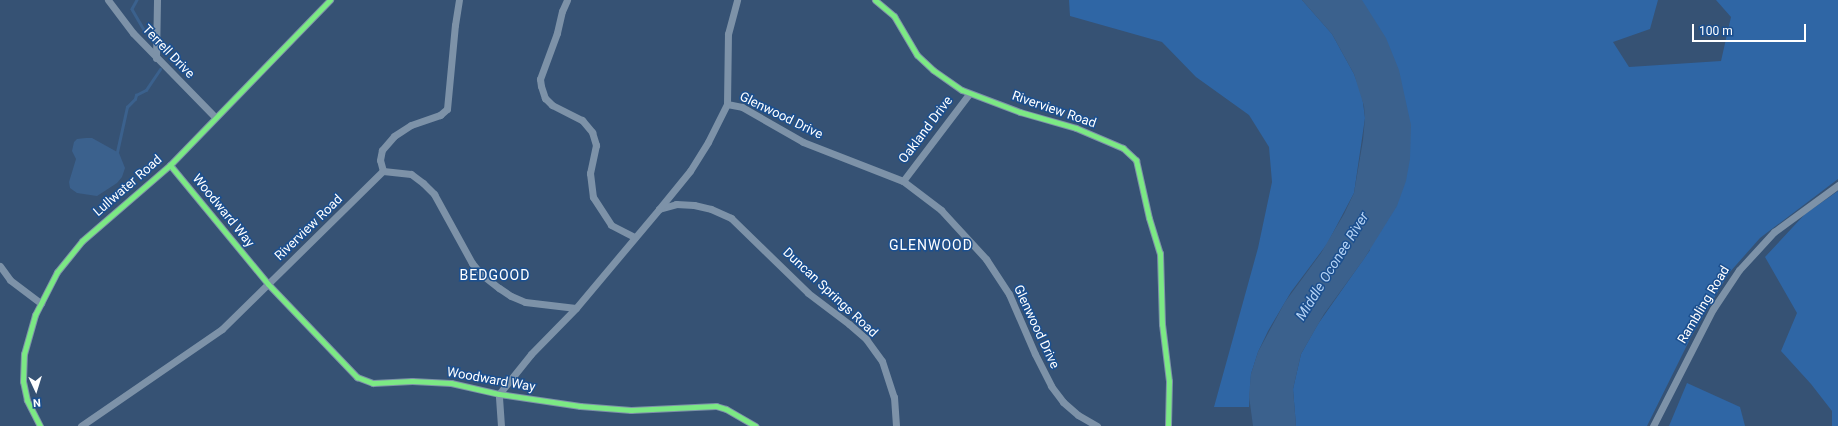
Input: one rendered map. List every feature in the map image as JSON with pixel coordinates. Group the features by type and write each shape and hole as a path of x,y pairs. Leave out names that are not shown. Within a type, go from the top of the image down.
{"street":[{"name":"Terrell Drive","path":"108,0 133,33 215,117"},
{"path":"156,58 157,0"},
{"name":"Lullwater Road","path":"40,426 27,400 23,382 24,354 35,315 57,272 82,242 170,165 330,0"},
{"path":"459,0 455,25 447,109 440,115 411,125 394,136 382,150 380,160 383,171 411,174 424,183 434,194 472,263 481,274 499,288 511,296 525,302 576,308"},
{"path":"568,0 562,11 557,33 540,79 541,86 545,98 552,105 582,120 592,132 596,145 590,172 593,197 611,225 635,237"},
{"path":"727,104 728,34 737,0"},
{"name":"Riverview Road","path":"875,0 894,16 917,55 933,70 969,94 987,98 1020,112 1076,128 1123,148 1136,160 1149,218 1160,253 1161,309 1169,381 1168,426"},
{"name":"Oakland Drive","path":"903,181 969,94"},
{"name":"Glenwood Drive","path":"499,394 531,354 576,308 690,170 708,142 727,104 742,107 804,142 903,181 941,210 986,258 1009,294 1035,354 1051,386 1063,402 1078,415 1096,426"},
{"name":"Woodward Way","path":"170,165 268,284 357,377 373,383 412,381 451,383 499,394 580,406 631,410 716,406 726,409 756,426"},
{"name":"Riverview Road","path":"81,426 222,329 383,171"},
{"name":"Rambling Road","path":"1653,426 1703,327 1725,288 1739,270 1774,232 1838,185"},
{"name":"Duncan Springs Road","path":"659,209 676,204 694,205 711,209 731,218 808,293 855,329 866,340 882,362 894,397 896,426"},
{"path":"0,266 10,280 41,302"},
{"path":"499,394 501,426"}],"shaded area":[{"path":"1069,0 1302,0 1332,34 1354,74 1362,95 1365,118 1354,193 1327,244 1291,292 1268,331 1258,352 1251,374 1249,407 1214,407 1258,248 1272,182 1269,147 1249,115 1196,77 1162,42 1070,16"},
{"path":"1361,0 1658,0 1650,29 1613,42 1629,67 1721,61 1731,17 1716,0 1838,0 1838,179 1760,238 1729,273 1691,337 1647,426 1296,426 1293,389 1301,354 1318,324 1370,250"},
{"path":"1838,191 1838,426 1832,426 1832,411 1811,384 1781,351 1797,313 1765,257 1805,214"},
{"path":"1687,383 1740,407 1745,426 1669,426"}],"water":[{"name":"Middle Oconee River","path":"1302,0 1362,0 1386,38 1399,70 1411,125 1410,159 1406,181 1397,206 1364,259 1324,314 1301,354 1293,389 1296,426 1253,426 1249,396 1251,374 1258,352 1285,302 1321,253 1344,214 1354,193 1363,140 1365,118 1364,106 1354,74 1332,34"},
{"path":"92,138 119,153 125,168 122,177 117,183 97,196 77,193 70,188 69,182 76,159 72,151 74,142 77,139"}],"waterway":[{"path":"137,0 132,9 144,30"},
{"path":"117,152 127,107 135,99 136,95 146,90 160,69"}],"cycle path":[{"path":"40,426 27,400 23,381 24,354 35,315 57,272 82,241 170,165 330,0"},
{"path":"875,0 894,16 917,55 933,70 962,90 1020,112 1076,128 1123,148 1136,160 1149,218 1160,253 1162,324 1169,381 1168,426"},
{"path":"170,165 268,284 357,377 373,383 412,381 451,383 499,394 580,406 631,410 716,406 726,409 756,426"}],"district":[{"name":"GLENWOOD","path":"931,245"},
{"name":"BEDGOOD","path":"495,275"}]}
